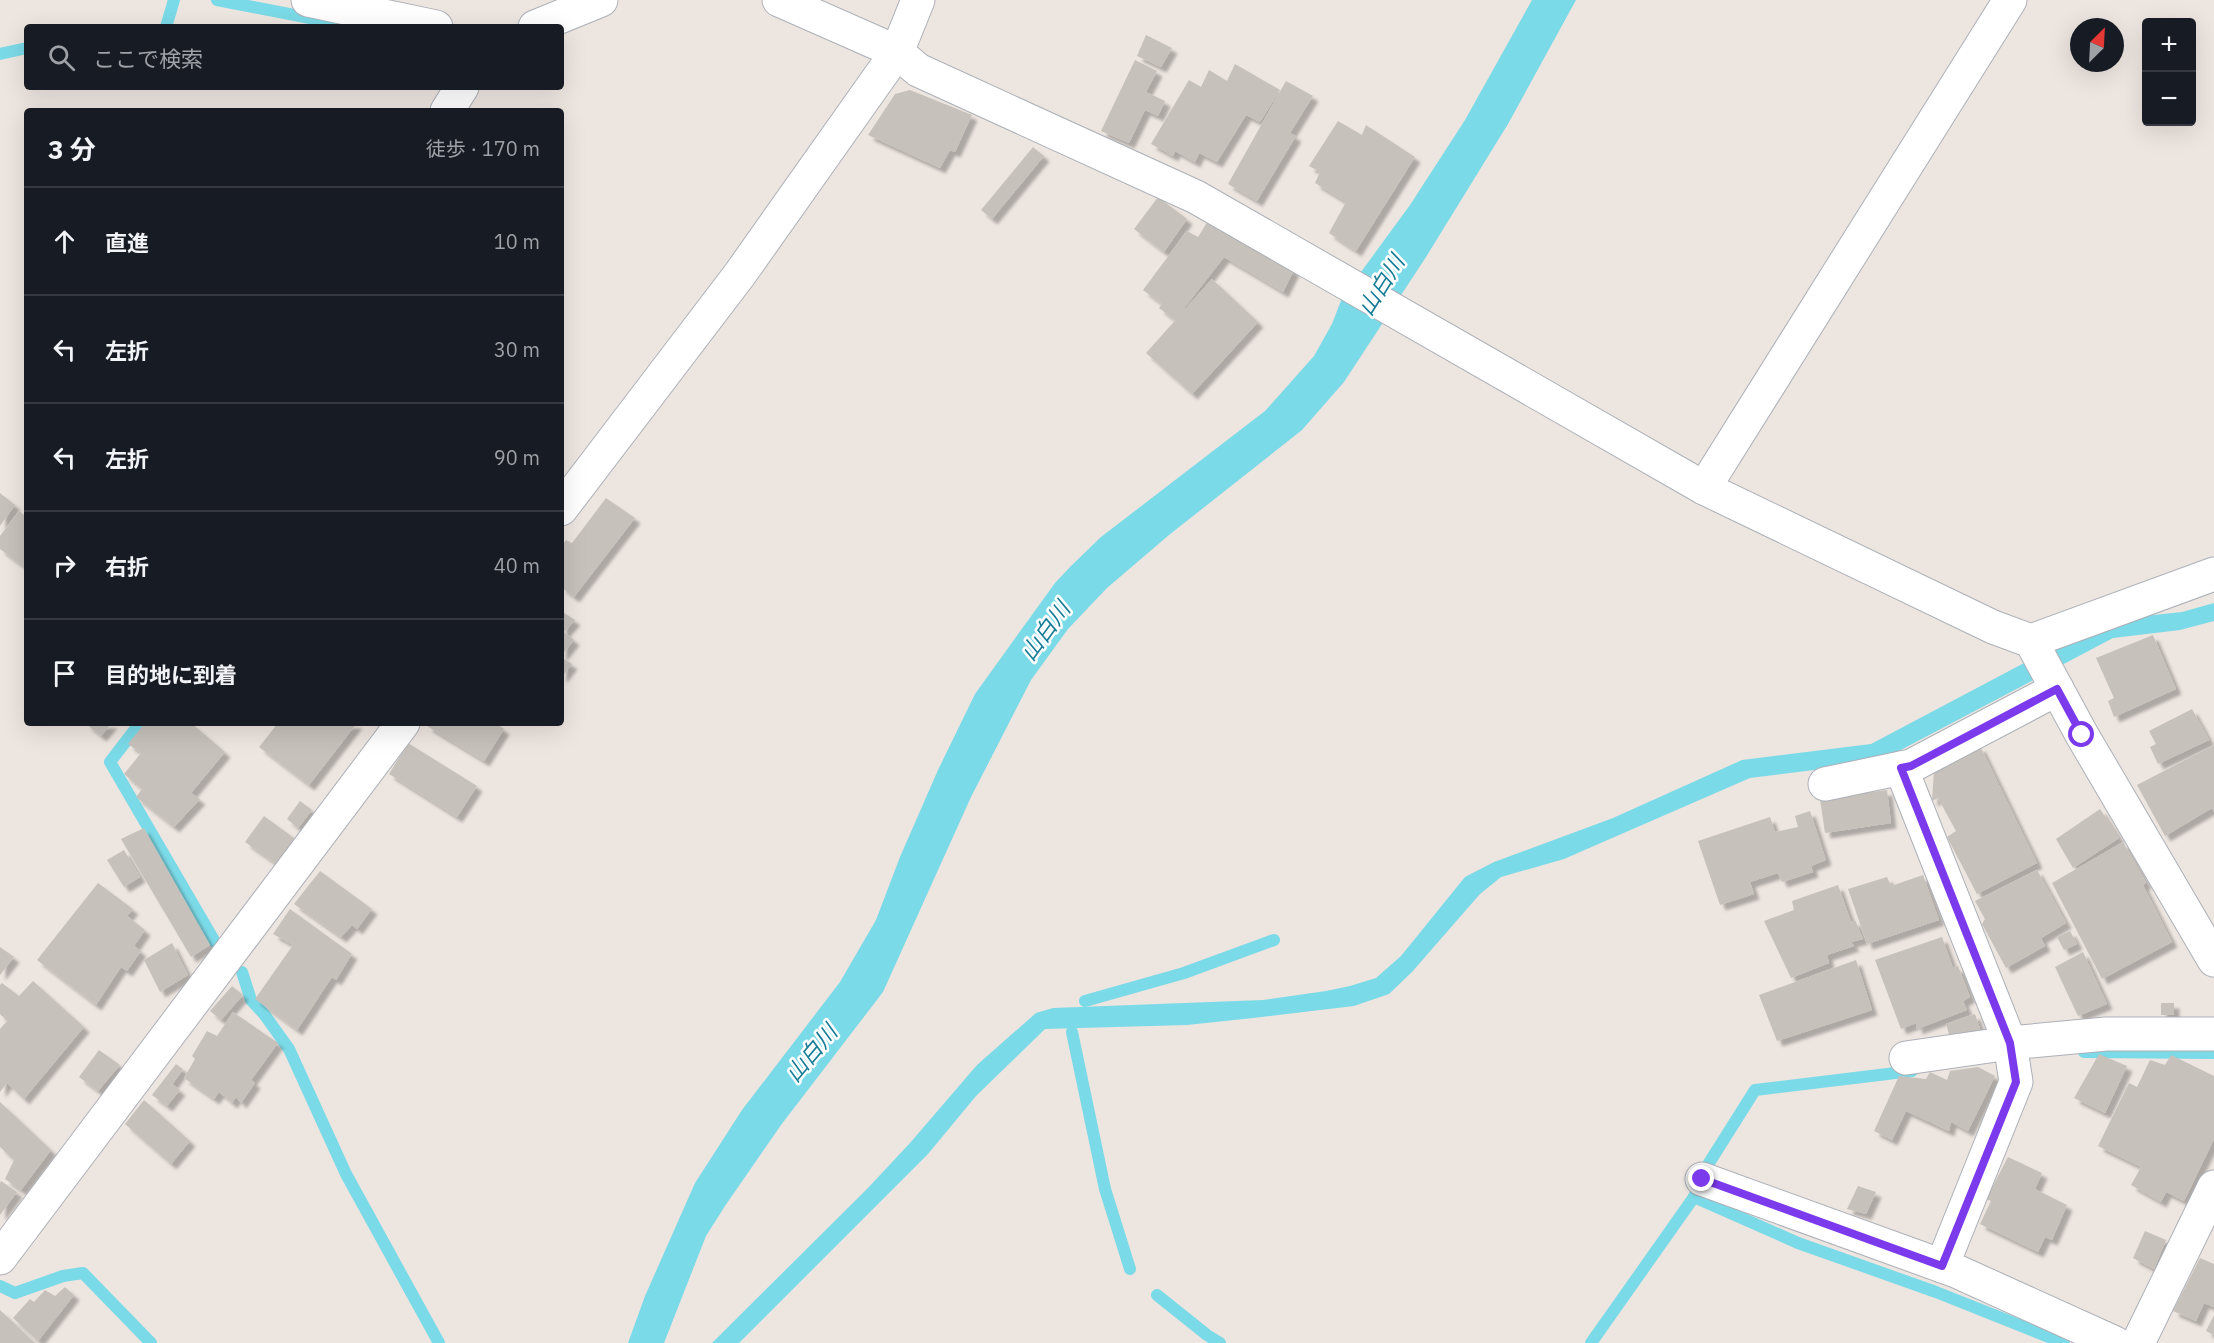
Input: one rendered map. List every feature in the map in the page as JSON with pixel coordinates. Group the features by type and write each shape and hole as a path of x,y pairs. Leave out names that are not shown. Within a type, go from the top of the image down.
{"street":[{"path":"308,0 422,24"},
{"path":"542,24 601,0"},
{"path":"778,0 897,52 918,70 1196,197 1704,488 1993,627 2044,665 2082,735 2211,948"},
{"path":"564,505 740,274 897,52 918,0"},
{"path":"1704,488 2010,0"},
{"path":"449,108 460,90"},
{"path":"1825,784 1911,766 2044,665 2214,574"},
{"path":"0,1258 401,726"},
{"path":"1901,768 2010,1043 2016,1082 1942,1266"},
{"path":"1906,1058 2010,1043 2106,1034 2214,1034"},
{"path":"1702,1179 1942,1266 2115,1343"},
{"path":"2138,1343 2214,1187"}],"water":[{"name":"山白川","path":"1532,0 1576,0 1508,124 1426,257 1344,382 1302,430 1169,535 1107,588 1068,629 1031,680 971,797 883,992 781,1125 706,1236 664,1343 628,1343 645,1296 695,1183 742,1110 840,982 876,920 900,857 938,770 975,694 1055,583 1071,566 1101,537 1265,411 1314,356 1332,324 1342,298 1410,205 1465,120"},
{"path":"2214,603 2214,621 2180,630 2113,638 1878,762 1750,778 1564,859 1501,877 1480,894 1412,972 1389,994 1354,1006 1187,1025 1045,1029 976,1096 928,1154 739,1343 712,1343 867,1189 977,1065 1036,1013 1053,1008 1263,1000 1326,991 1376,978 1401,956 1465,877 1494,862 1613,818 1742,760 1871,744 2060,644 2135,617 2182,612"}],"building":[{"path":"1146,35 1172,48 1161,67 1137,56"},
{"path":"1135,60 1157,71 1146,92 1165,101 1158,116 1145,110 1129,143 1101,131"},
{"path":"1235,64 1280,90 1260,122 1246,115 1217,162 1199,153 1195,162 1175,151 1173,156 1151,144 1189,80 1201,87 1209,70 1227,81"},
{"path":"1286,81 1313,96 1290,133 1296,136 1257,201 1228,184"},
{"path":"910,90 972,115 955,152 950,150 940,168 868,135 895,94"},
{"path":"1338,121 1362,135 1366,125 1415,157 1356,251 1329,233 1346,202 1315,183 1320,172 1309,166"},
{"path":"1033,147 1044,156 992,219 981,210"},
{"path":"1158,197 1187,219 1164,252 1134,229"},
{"path":"1208,221 1294,270 1283,292 1224,257 1175,320 1159,308 1162,304 1143,290 1187,231 1198,237"},
{"path":"1212,279 1258,322 1192,394 1146,353"},
{"path":"0,493 15,505 0,526"},
{"path":"606,498 635,518 574,597 564,589 564,543 566,540 572,543"},
{"path":"19,511 24,515 24,567 0,549 0,536"},
{"path":"564,613 575,620 564,632"},
{"path":"564,632 574,640 564,652"},
{"path":"2153,635 2176,689 2114,717 2108,701 2114,698 2096,658"},
{"path":"564,659 572,664 564,674"},
{"path":"2192,709 2209,740 2158,764 2150,747 2156,744 2149,731"},
{"path":"89,726 109,726 101,736"},
{"path":"143,726 195,726 225,752 191,793 200,799 174,827 136,797 142,789 124,774 141,753 128,744"},
{"path":"276,726 355,726 309,785 259,747"},
{"path":"427,726 500,726 504,729 484,761"},
{"path":"408,743 477,786 457,817 389,774"},
{"path":"2214,745 2214,812 2212,808 2165,836 2137,785"},
{"path":"1980,746 2037,863 1977,894 1947,837 1956,831 1938,798 1932,801 1934,770"},
{"path":"1887,790 1891,823 1825,833 1820,799"},
{"path":"300,801 312,810 298,828 287,819"},
{"path":"2100,809 2119,838 2073,868 2056,839"},
{"path":"1810,811 1826,860 1811,866 1813,872 1782,882 1778,873 1750,882 1754,894 1720,905 1698,841 1770,817 1775,832 1798,827 1795,816"},
{"path":"264,816 294,838 275,863 245,842"},
{"path":"144,828 210,945 191,957 121,839"},
{"path":"2123,842 2146,883 2143,885 2172,942 2102,979 2052,883"},
{"path":"124,850 140,877 124,887 107,860"},
{"path":"2037,870 2066,923 2041,938 2045,946 2006,968 1982,924 1985,919 1975,901"},
{"path":"320,871 372,909 357,929 352,925 341,937 294,904"},
{"path":"1923,875 1939,920 1867,944 1848,889 1887,877 1891,886"},
{"path":"98,883 133,909 127,916 145,930 134,946 141,951 127,971 121,967 96,1005 37,960"},
{"path":"1838,885 1851,922 1855,920 1863,939 1851,942 1854,946 1827,955 1829,963 1791,978 1764,921 1794,910 1792,901"},
{"path":"290,909 352,954 336,980 332,977 297,1030 255,999 293,945 273,934"},
{"path":"2070,931 2077,944 2064,950 2057,937"},
{"path":"1942,937 1953,968 1958,966 1970,997 1963,1001 1967,1010 1917,1029 1916,1023 1901,1029 1875,960"},
{"path":"172,943 188,975 160,992 144,960"},
{"path":"0,947 14,957 0,975"},
{"path":"2083,952 2107,1004 2078,1016 2055,967"},
{"path":"1856,960 1872,1010 1777,1041 1759,995"},
{"path":"33,981 84,1027 24,1099 7,1083 0,1092 0,1029 7,1021 0,1014 0,985 2,983 19,996"},
{"path":"232,986 243,995 221,1020 210,1011"},
{"path":"2161,1003 2174,1003 2174,1015 2161,1015"},
{"path":"233,1012 278,1043 251,1080 255,1083 241,1103 236,1097 232,1103 219,1092 214,1099 184,1078 195,1059 192,1056 207,1031 217,1036"},
{"path":"1975,1014 1982,1035 1951,1041 1946,1024"},
{"path":"99,1050 120,1065 98,1091 79,1077"},
{"path":"2099,1054 2127,1066 2105,1113 2074,1098"},
{"path":"2171,1055 2214,1076 2214,1139 2184,1201 2166,1192 2161,1202 2131,1185 2141,1167 2098,1146 2129,1083 2137,1087 2150,1060 2165,1065"},
{"path":"176,1064 183,1069 172,1084 180,1090 167,1106 152,1095"},
{"path":"1978,1067 1995,1076 1968,1131 1951,1122 1949,1131 1906,1111 1892,1140 1874,1131 1899,1076 1926,1079 1930,1072 1947,1080 1950,1071"},
{"path":"144,1100 190,1141 171,1164 125,1124"},
{"path":"0,1102 51,1150 21,1190 5,1179 14,1160 0,1147"},
{"path":"2008,1157 2042,1173 2035,1189 2067,1205 2052,1240 2045,1237 2038,1252 1980,1224 1991,1201 1986,1199"},
{"path":"1,1181 17,1192 0,1215 0,1183"},
{"path":"1858,1186 1876,1192 1866,1214 1847,1209"},
{"path":"2145,1231 2166,1240 2154,1269 2133,1258"},
{"path":"2200,1258 2214,1264 2214,1307 2204,1303 2196,1321 2173,1311"},
{"path":"65,1287 74,1295 38,1341 13,1318 30,1299 34,1302 45,1290 55,1296"},
{"path":"0,1310 35,1343 0,1343"},
{"path":"2214,1315 2214,1335 2206,1331"}],"waterway":[{"path":"167,24 174,0"},
{"path":"217,0 341,24"},
{"path":"0,54 24,49"},
{"path":"138,726 110,762 215,942"},
{"path":"1085,1001 1184,973 1274,940"},
{"path":"242,972 251,1000 289,1049 346,1174 439,1343"},
{"path":"1072,1032 1105,1189 1130,1269"},
{"path":"2084,1052 2214,1053"},
{"path":"1591,1343 1694,1197 1709,1163 1755,1090 1912,1071"},
{"path":"1694,1197 1798,1243 1936,1292 2064,1343"},
{"path":"0,1286 15,1293 63,1276 83,1273 151,1343"},
{"path":"1157,1295 1220,1343"}],"route":[{"path":"1702,1179 1942,1266 2016,1082 2010,1043 1901,768 1911,766 2057,689 2082,735"}]}
